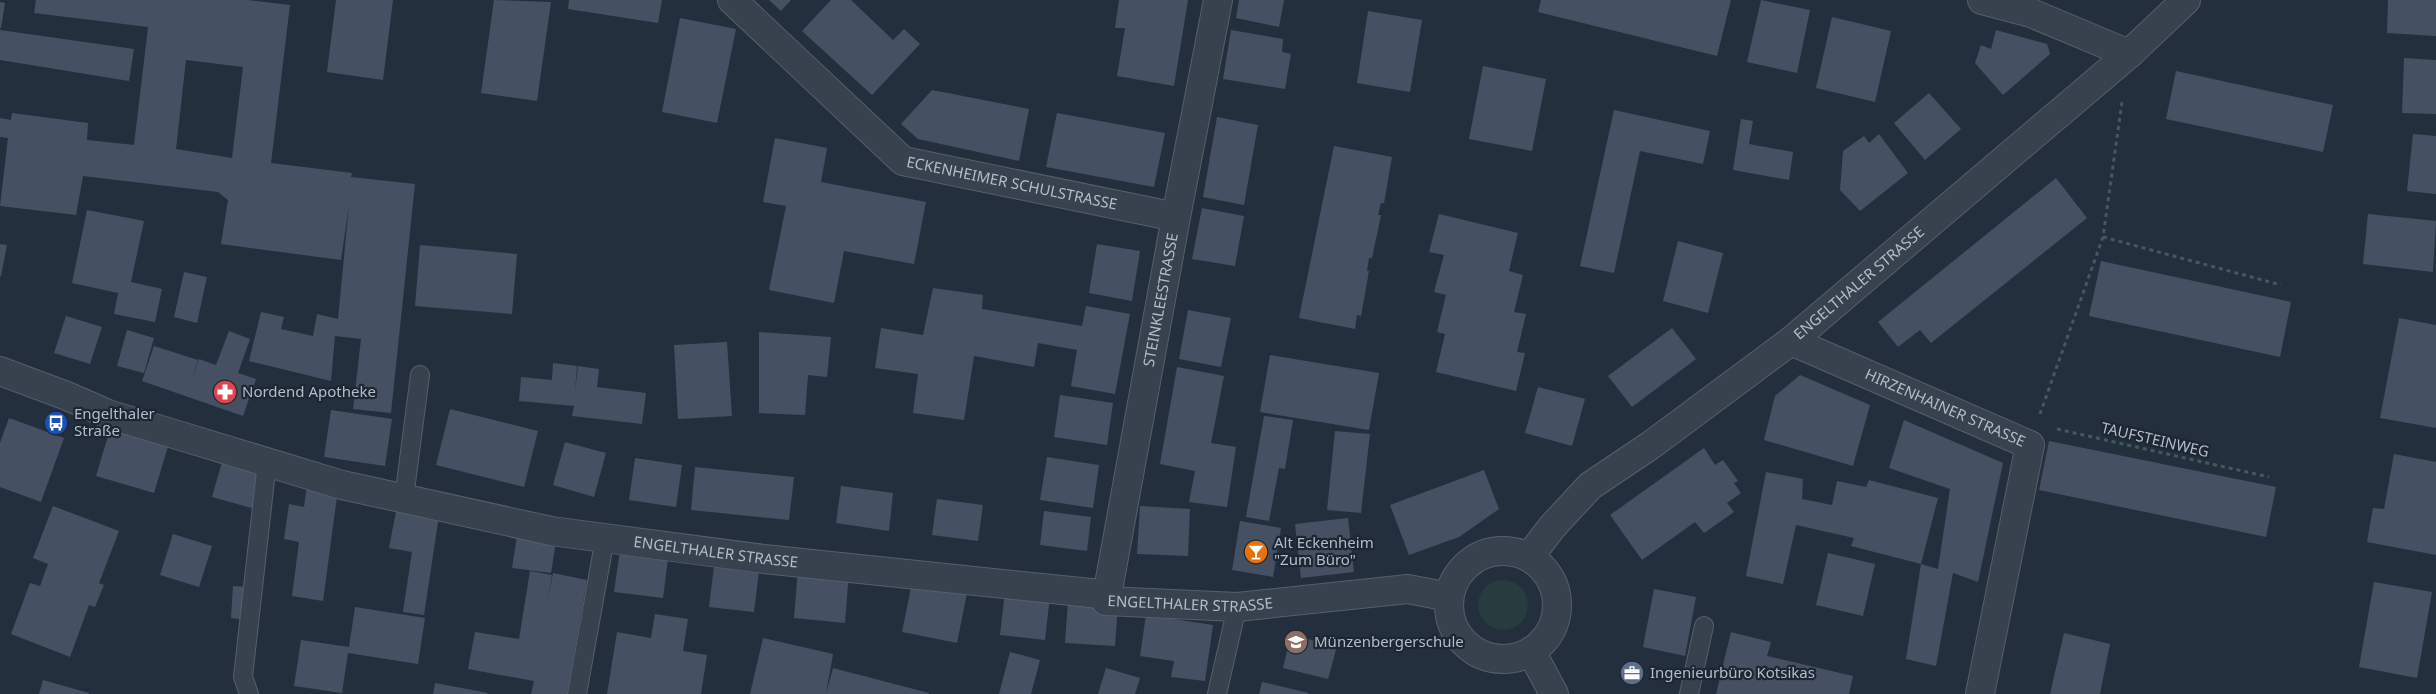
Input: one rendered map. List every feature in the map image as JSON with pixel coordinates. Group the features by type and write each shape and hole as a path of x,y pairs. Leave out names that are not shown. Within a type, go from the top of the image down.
{"street":[{"name":"ECKENHEIMER SCHULSTRASSE","path":"732,0 903,161 1176,217"},
{"name":"STEINKLEESTRASSE","path":"1106,601 1176,217 1218,0"},
{"path":"1982,0 2031,13 2129,54"},
{"name":"ENGELTHALER STRASSE","path":"1529,558 1552,527 1590,486 1651,445 1791,342 2129,54 2186,0"},
{"name":"HIRZENHAINER STRASSE","path":"1791,342 2033,435 1980,694"},
{"name":"ENGELTHALER STRASSE","path":"0,371 67,396 108,414 342,485 551,531 764,559 1100,594 1106,601 1237,607 1408,589 1449,597"},
{"path":"1510,551 1529,558 1547,573 1555,590 1557,614 1550,631 1531,652 1518,657 1494,659 1477,652 1459,637 1451,620 1449,597 1456,577 1470,561 1488,552 1510,551"},
{"path":"1531,652 1554,694"}],"lane":[{"path":"404,498 420,374"},
{"path":"249,694 243,677 267,462"},
{"path":"577,694 605,538"},
{"path":"1217,694 1237,607"},
{"path":"1689,694 1704,626"}],"path":[{"path":"2033,435 2103,237 2129,54"},
{"path":"2103,237 2281,285"},
{"name":"TAUFSTEINWEG","path":"2033,435 2269,477"}],"green space":[{"path":"1503,580 1521,587 1528,605 1521,623 1503,630 1485,623 1478,605 1485,587"}],"building":[{"path":"36,0 247,0 290,5 271,163 352,173 351,177 415,184 391,413 353,409 361,339 335,336 331,381 249,361 261,312 284,317 281,329 313,336 317,314 338,319 349,205 341,260 221,244 228,200 218,192 83,176 76,215 0,206 8,138 0,137 0,118 11,120 12,113 88,123 87,140 134,145 148,27 34,13","holes":["186,60 243,67 232,158 176,149"]},
{"path":"336,0 393,0 383,80 327,72"},
{"path":"494,0 551,2 537,101 481,93"},
{"path":"569,0 662,0 658,23 568,9"},
{"path":"769,0 791,0 781,11"},
{"path":"831,0 851,0 893,40 904,29 920,44 872,95 802,31"},
{"path":"1119,0 1188,0 1174,86 1117,76 1125,28 1115,28"},
{"path":"1239,0 1284,0 1279,27 1236,18"},
{"path":"1541,0 1731,0 1717,56 1538,12"},
{"path":"1761,0 1810,10 1797,73 1747,62"},
{"path":"2388,0 2436,0 2436,36 2387,33"},
{"path":"0,2 5,3 1,28 0,28"},
{"path":"1368,11 1422,20 1410,92 1357,83"},
{"path":"1832,17 1891,31 1875,102 1816,88"},
{"path":"680,18 736,29 717,123 662,112"},
{"path":"0,30 134,49 129,81 0,60"},
{"path":"1231,30 1283,39 1282,52 1291,54 1285,89 1223,79"},
{"path":"1996,30 2047,44 2050,54 2003,95 1975,63 1981,45 1991,49"},
{"path":"2404,58 2436,60 2436,114 2402,113"},
{"path":"1483,66 1546,79 1532,151 1469,139"},
{"path":"2176,71 2333,105 2323,152 2166,119"},
{"path":"932,90 1029,109 1019,161 918,139 901,124"},
{"path":"1929,93 1961,129 1925,160 1894,123"},
{"path":"1614,110 1710,131 1703,164 1640,151 1614,273 1580,266"},
{"path":"1057,113 1165,133 1154,187 1046,167"},
{"path":"1217,117 1258,125 1244,205 1203,197"},
{"path":"1741,119 1753,121 1749,144 1793,152 1789,180 1733,170"},
{"path":"1879,134 1908,173 1860,211 1840,190 1843,151 1864,136 1869,143"},
{"path":"2413,134 2436,136 2436,194 2407,191"},
{"path":"775,138 827,148 821,182 926,202 914,264 844,251 834,303 769,290 786,206 763,202"},
{"path":"1334,146 1392,157 1384,203 1381,203 1378,215 1381,215 1372,258 1369,258 1367,271 1369,271 1361,316 1357,315 1355,329 1299,318"},
{"path":"2056,178 2087,218 1931,343 1920,330 1898,347 1878,322"},
{"path":"1202,208 1244,216 1235,266 1192,259"},
{"path":"87,210 144,221 131,282 162,289 155,322 114,314 118,293 72,283"},
{"path":"1439,214 1518,233 1509,271 1523,275 1514,312 1526,314 1517,352 1525,353 1516,391 1436,372 1445,334 1437,332 1446,295 1434,292 1444,255 1429,252"},
{"path":"2368,214 2436,221 2433,272 2363,264"},
{"path":"1678,241 1723,253 1708,313 1663,301"},
{"path":"0,244 7,245 1,276 0,276"},
{"path":"1097,244 1140,251 1132,301 1089,293"},
{"path":"420,245 517,254 512,314 415,306"},
{"path":"2101,261 2291,302 2280,357 2089,316"},
{"path":"184,272 207,277 197,323 174,317"},
{"path":"933,288 983,295 982,309 1082,326 1086,306 1130,314 1115,394 1071,386 1077,350 1038,343 1034,367 974,356 964,420 913,413 918,374 875,368 881,328 923,335"},
{"path":"1188,310 1231,318 1221,367 1179,359"},
{"path":"66,316 102,327 90,364 54,353"},
{"path":"2399,318 2436,325 2436,428 2380,418"},
{"path":"1672,328 1696,359 1632,407 1608,376"},
{"path":"127,330 154,338 144,373 117,366"},
{"path":"229,331 250,339 238,373 256,379 243,416 142,381 154,346 198,360 191,382 199,359 216,365"},
{"path":"759,332 831,337 827,377 808,375 805,415 759,413"},
{"path":"727,342 732,416 678,419 674,345"},
{"path":"1270,355 1379,373 1369,430 1260,412"},
{"path":"553,363 577,366 575,392 578,366 599,369 597,387 646,393 642,424 572,416 574,406 519,401 521,377 552,380"},
{"path":"1177,367 1224,376 1211,443 1236,447 1227,507 1189,502 1195,471 1160,464"},
{"path":"1800,375 1870,405 1853,466 1764,440 1775,396"},
{"path":"1538,387 1585,399 1572,446 1525,433"},
{"path":"1060,395 1113,403 1107,445 1054,437"},
{"path":"450,409 538,431 524,487 436,465"},
{"path":"331,410 392,419 385,466 324,457"},
{"path":"114,416 172,433 154,493 96,476"},
{"path":"1264,416 1293,420 1285,469 1279,468 1269,521 1246,517"},
{"path":"9,418 64,438 41,502 0,487 0,443"},
{"path":"1904,420 2003,463 1978,582 1953,573 1936,666 1906,659 1921,564 1938,569 1950,489 1889,468"},
{"path":"1335,431 1370,434 1361,513 1327,510"},
{"path":"2049,441 2276,487 2266,537 2039,490"},
{"path":"565,442 606,453 594,497 553,485"},
{"path":"1704,448 1715,465 1723,460 1738,481 1734,483 1741,493 1727,503 1734,512 1704,533 1695,522 1642,560 1610,515"},
{"path":"2394,454 2436,462 2436,555 2367,542 2373,508 2384,509"},
{"path":"224,455 266,466 255,509 212,497"},
{"path":"1047,457 1099,465 1093,508 1040,500"},
{"path":"635,458 682,465 676,507 629,500"},
{"path":"695,467 794,477 789,520 691,510"},
{"path":"1484,470 1499,509 1459,537 1409,555 1390,505"},
{"path":"1766,472 1803,479 1802,499 1832,505 1837,481 1866,487 1869,480 1938,498 1921,564 1851,546 1854,538 1796,525 1783,584 1746,576"},
{"path":"307,484 338,489 323,601 292,596 299,542 284,539 289,504 304,507"},
{"path":"841,486 893,493 889,531 836,523"},
{"path":"937,499 983,505 978,541 932,535"},
{"path":"398,501 440,509 424,615 403,612 412,552 389,548"},
{"path":"53,506 119,531 99,583 104,585 95,607 89,605 70,657 11,634 30,583 40,586 48,564 33,558"},
{"path":"1140,506 1190,509 1188,556 1137,554"},
{"path":"1044,511 1091,517 1087,551 1040,545"},
{"path":"1348,518 1354,572 1301,578 1295,524"},
{"path":"1240,521 1281,528 1273,577 1232,570"},
{"path":"518,529 557,535 551,573 512,568"},
{"path":"173,534 212,546 199,587 160,575"},
{"path":"621,543 669,550 663,598 614,592"},
{"path":"1828,553 1875,564 1863,616 1816,605"},
{"path":"715,558 760,563 754,612 709,607"},
{"path":"798,568 849,572 845,623 794,618"},
{"path":"530,571 552,575 548,600 553,573 587,580 567,694 531,694 534,681 468,669 475,632 519,639"},
{"path":"913,577 968,588 957,643 902,632"},
{"path":"2374,582 2432,592 2417,678 2359,667"},
{"path":"233,586 249,587 246,620 231,618"},
{"path":"1654,589 1696,597 1685,656 1643,647"},
{"path":"1005,591 1050,596 1045,640 1000,635"},
{"path":"1068,601 1118,604 1115,646 1065,643"},
{"path":"355,607 425,618 418,664 348,653 342,693 294,686 301,640 349,647"},
{"path":"655,614 688,619 683,651 707,655 701,694 607,694 617,632 651,638"},
{"path":"1146,615 1213,625 1205,681 1171,677 1174,661 1140,656"},
{"path":"1731,632 1771,642 1767,656 1853,676 1849,694 1716,694"},
{"path":"2064,633 2110,644 2100,694 2050,694"},
{"path":"1291,635 1337,646 1328,679 1283,668"},
{"path":"763,638 833,654 826,694 750,694"},
{"path":"1010,652 1040,660 1031,694 999,694"},
{"path":"833,668 929,693 929,694 826,694"},
{"path":"1106,668 1140,678 1135,694 1098,694"},
{"path":"43,680 89,693 89,694 39,694"},
{"path":"1262,682 1309,693 1259,694"},
{"path":"435,683 488,693 433,694"}],"place":[{"name":"Nordend Apotheke","path":"225,392"},
{"name":"Engelthaler Straße","path":"56,423"},
{"name":"Alt Eckenheim \"Zum Büro\"","path":"1256,552"},
{"name":"Münzenbergerschule","path":"1296,642"},
{"name":"Ingenieurbüro Kotsikas","path":"1632,673"}]}
